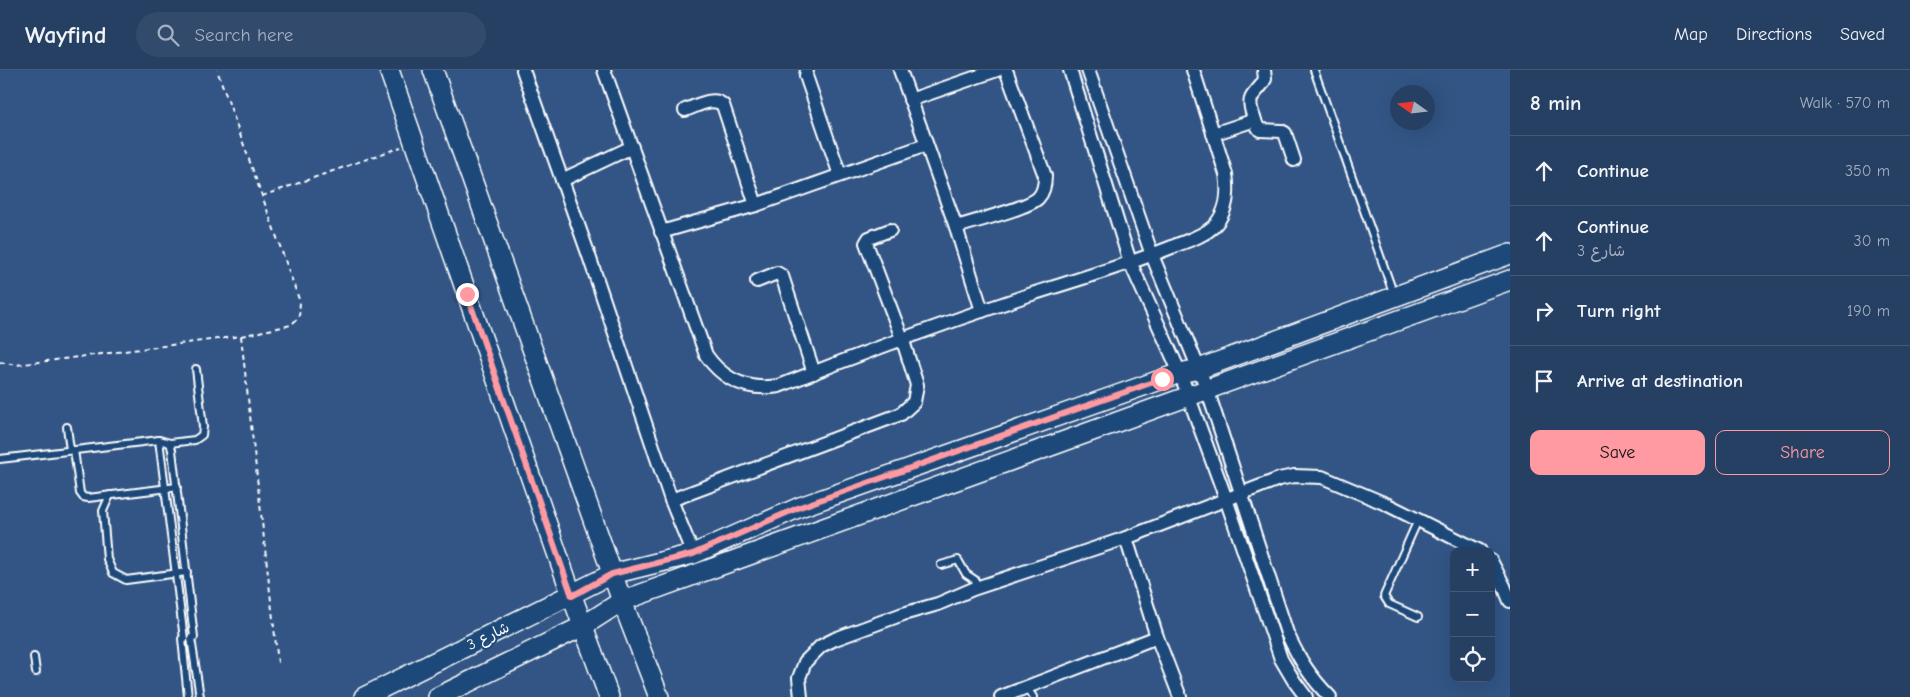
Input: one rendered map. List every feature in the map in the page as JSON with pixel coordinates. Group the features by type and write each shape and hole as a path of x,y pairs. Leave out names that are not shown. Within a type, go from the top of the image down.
{"street":[{"path":"389,70 609,697"},
{"path":"433,70 612,574 659,697"},
{"path":"523,70 671,500 693,554"},
{"path":"604,70 706,354 722,374 743,385 767,388 779,386 982,311 1152,255 1203,234 1214,226 1222,215 1227,202 1228,188 1226,174 1193,70"},
{"path":"807,70 806,76 840,175"},
{"path":"900,70 956,227 982,311"},
{"path":"910,100 997,70"},
{"path":"956,227 1024,206 1038,198 1043,192 1044,176 1006,70"},
{"path":"1070,70 1130,262 1180,373 1281,659 1306,697"},
{"path":"1088,70 1152,255 1207,389 1287,634 1298,658 1313,679 1330,697"},
{"path":"1264,70 1264,82 1249,102 1260,130 1281,131 1285,133 1294,160"},
{"path":"685,110 712,101 718,101 723,105 756,205"},
{"path":"1214,134 1255,120"},
{"path":"662,232 756,205 926,144"},
{"path":"562,180 632,147"},
{"path":"671,500 901,414 914,402 917,385 866,244 869,238 890,230"},
{"name":"شارع 3","path":"364,697 572,596 612,574 693,554 800,507 1180,373 1199,369 1510,254"},
{"path":"757,281 777,273 782,276 814,373"},
{"path":"438,697 583,626 622,601 1510,280"},
{"path":"801,697 799,678 801,671 808,657 821,646 903,614 938,604 973,589 1126,538 1240,492 1279,479 1294,476 1322,477 1386,504 1472,547"},
{"path":"1126,538 1157,637 1180,697"},
{"path":"1495,569 1510,601"},
{"path":"1001,697 1030,692 1157,637"}],"lane":[{"path":"1314,70 1395,296"},
{"path":"0,459 159,440 170,443 195,440 202,435 203,427 196,369"},
{"path":"67,427 80,492 83,497 177,487"},
{"path":"159,440 176,574 188,697"},
{"path":"170,443 177,487 200,697"},
{"path":"110,495 103,511 107,559 113,572 126,580 187,572"},
{"path":"1418,520 1384,596 1389,604 1418,618"},
{"path":"941,564 958,560 966,574 975,580 976,584 973,589"},
{"path":"34,657 36,672"}],"path":[{"path":"0,362 16,365 241,336 291,325 299,317 300,302 217,70"},
{"path":"262,196 415,143"},
{"path":"241,336 278,664"}],"route":[{"path":"467,294 572,596 612,574 693,554 800,507 1162,379"}]}
